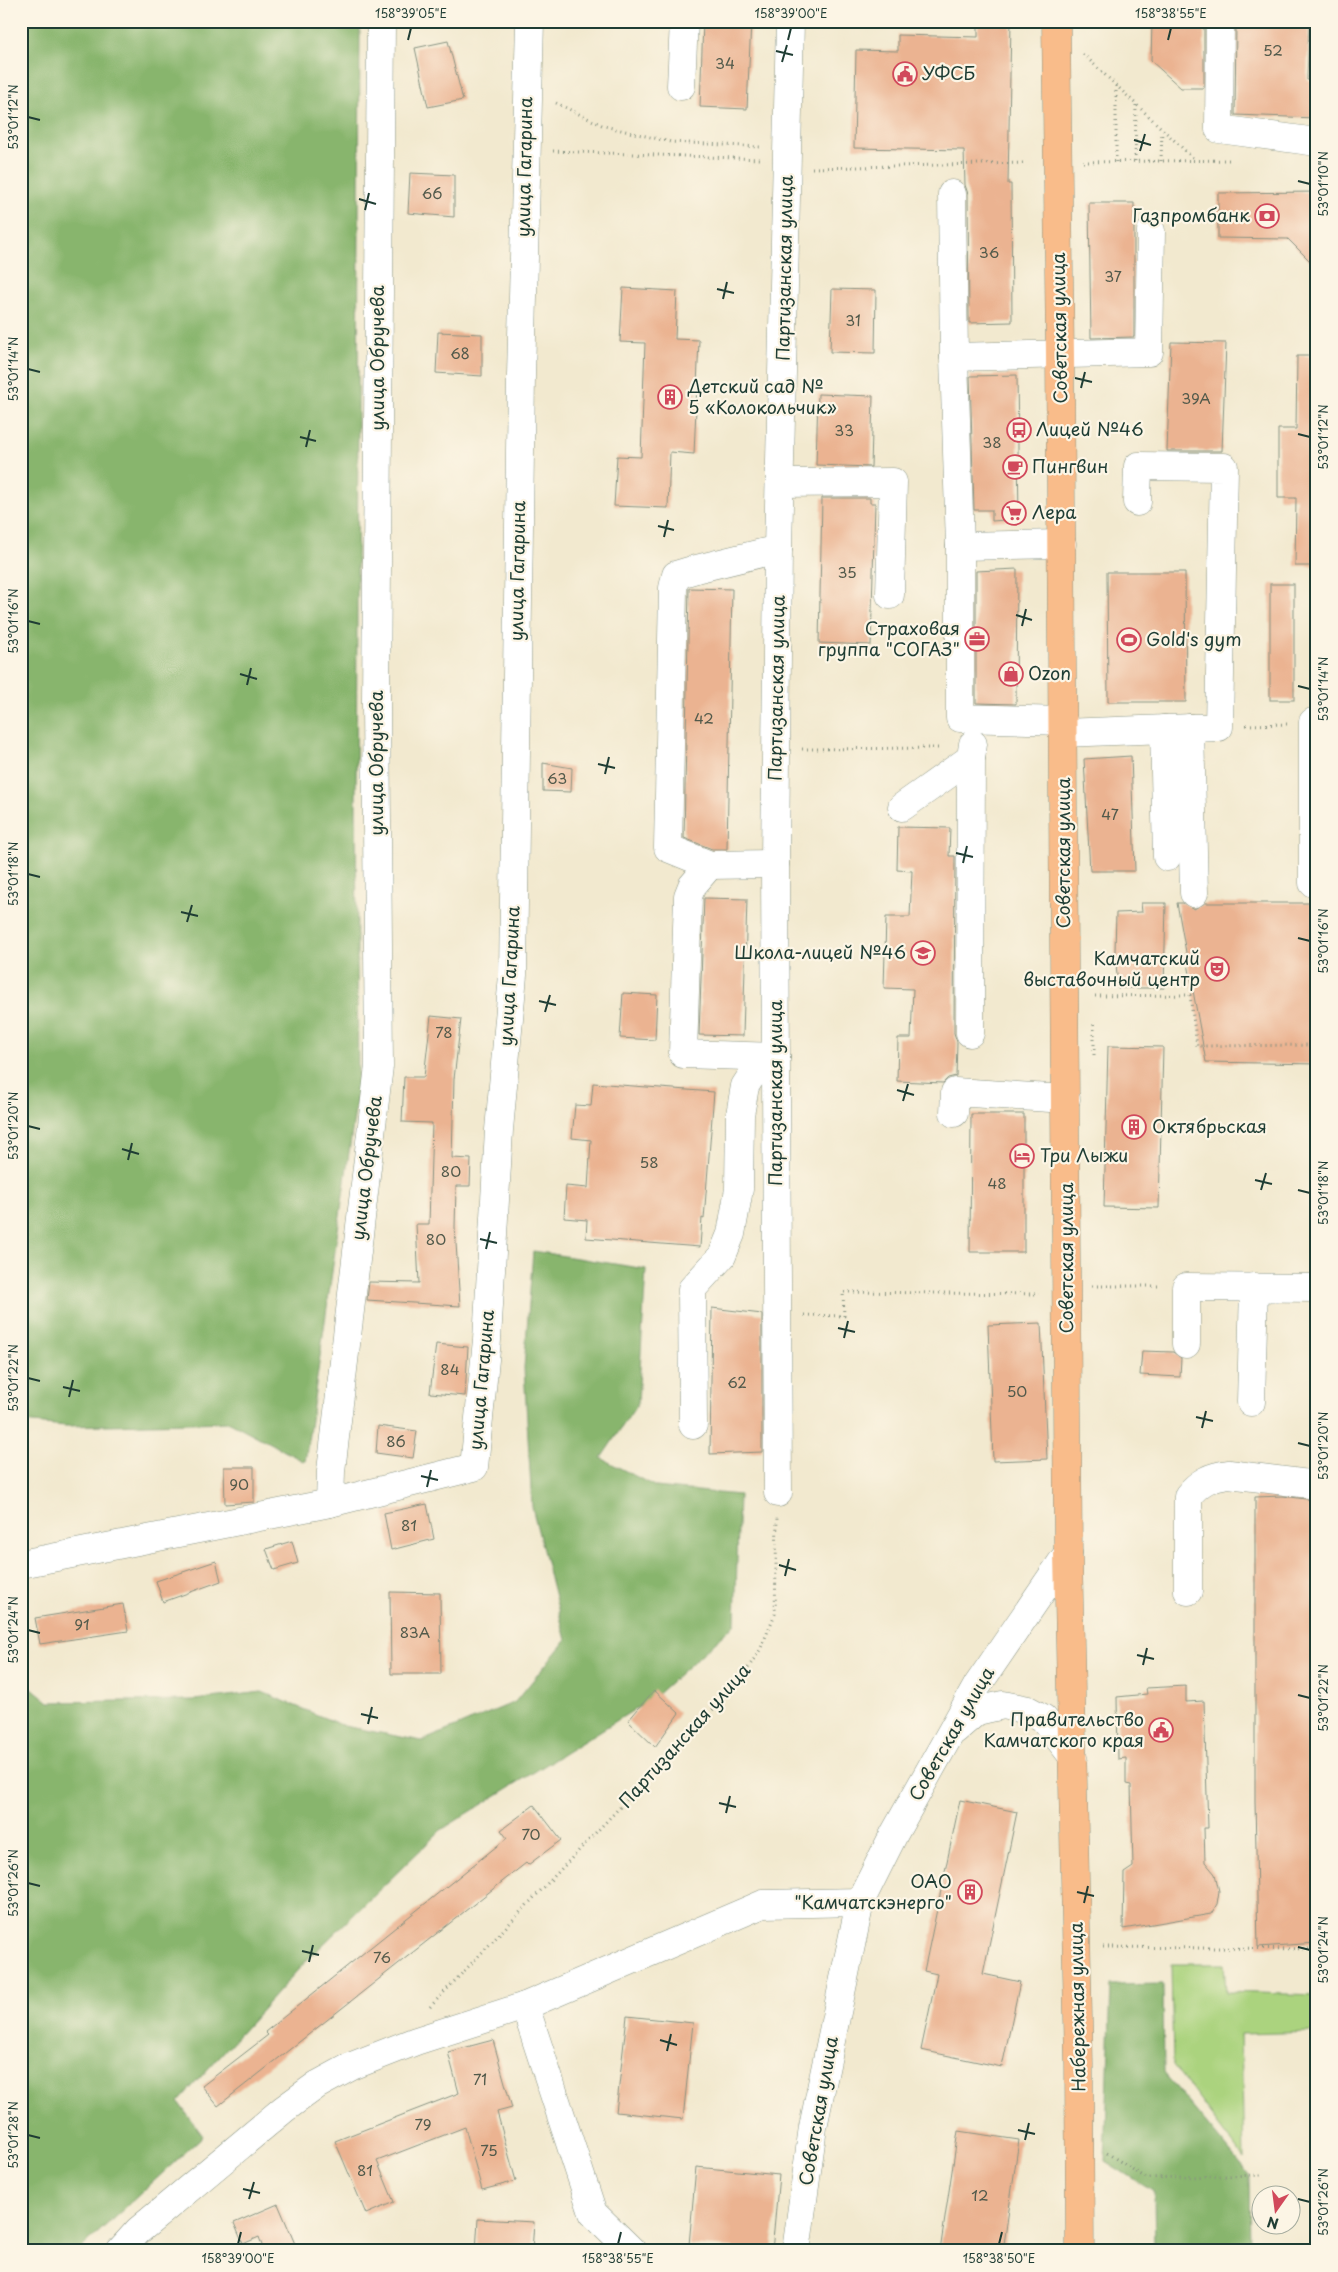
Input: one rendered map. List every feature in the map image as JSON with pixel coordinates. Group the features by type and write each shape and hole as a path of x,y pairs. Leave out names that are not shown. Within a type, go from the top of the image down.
{"main road":[{"name":"Советская улица","path":"1056,21 1062,544 1068,1553"},
{"name":"Набережная улица","path":"1068,1553 1079,2064 1080,2251"}],"street":[{"name":"улица Обручева","path":"330,1503 331,1472 379,1066 376,692 381,21"},
{"name":"улица Гагарина","path":"21,1564 330,1503 474,1467 487,1340 499,1130 513,975 525,150 530,21"},
{"path":"681,86 684,21"},
{"name":"Партизанская улица","path":"778,1493 779,1315 775,864 780,483 781,159 790,21"},
{"path":"1220,21 1219,129 1317,142"},
{"path":"952,194 954,357 960,546 960,718 1063,727 1219,727 1224,467 1138,466 1137,502"},
{"path":"954,357 1149,352 1151,231"},
{"path":"780,483 893,482 890,595"},
{"path":"960,546 1062,544"},
{"path":"775,864 710,865 668,848 673,588 676,576 696,568 778,549"},
{"path":"970,1033 972,753 977,719"},
{"path":"1315,722 1313,883 1317,883"},
{"path":"1167,857 1177,728"},
{"path":"1177,728 1194,892"},
{"path":"902,806 972,753"},
{"path":"710,865 692,886 688,896 682,1054 776,1057"},
{"path":"693,1425 692,1290 722,1256 731,1234 739,1189 740,1115 745,1086 754,1072 776,1057"},
{"path":"954,1113 955,1092 1066,1099"},
{"path":"1186,1344 1186,1286 1317,1288"},
{"path":"1252,1402 1254,1287"},
{"path":"1188,1591 1188,1496 1195,1487 1215,1476 1228,1474 1317,1485"},
{"name":"Советская улица","path":"796,2251 813,2127 860,1902 894,1834 977,1686 1068,1553"},
{"path":"952,1733 978,1711 1003,1705 1028,1710 1043,1718 1073,1757"},
{"path":"120,2251 138,2231 284,2109 317,2085 352,2066 416,2041 524,2006 763,1904 860,1902"},
{"path":"524,2006 593,2213 632,2251"}],"path":[{"path":"1091,60 1195,160"},
{"path":"1116,84 1116,162"},
{"path":"527,89 604,126 670,142 781,159"},
{"path":"1135,161 1136,104"},
{"path":"1161,161 1162,128"},
{"path":"525,150 781,159 1024,163"},
{"path":"1078,162 1242,160"},
{"path":"1219,727 1315,722"},
{"path":"777,749 972,753"},
{"path":"1096,996 1190,995 1197,1046 1317,1045"},
{"path":"1094,1024 1094,1056"},
{"path":"1092,1286 1186,1286"},
{"path":"779,1315 844,1316 844,1292 1045,1294"},
{"name":"Партизанская улица","path":"426,2011 693,1732 743,1675 760,1650 775,1614 778,1493"},
{"path":"1100,1946 1317,1949"},
{"path":"1103,2151 1146,2178 1262,2175"}],"green space":[{"path":"21,21 360,21 356,804 358,1089 305,1462 230,1422 66,1426 21,1422"},
{"path":"533,1251 646,1269 638,1403 601,1458 656,1487 739,1495 735,1624 653,1698 441,1830 306,1961 178,2102 203,2136 78,2251 21,2251 21,1679 49,1702 194,1700 262,1692 344,1726 422,1741 515,1702 566,1640 532,1507 524,1368"},
{"path":"1171,1964 1224,1964 1226,1992 1317,1995 1317,2032 1241,2034 1244,2159 1173,2065"},
{"path":"1163,1984 1164,2073 1249,2175 1250,2251 1155,2251 1154,2192 1105,2161 1111,1985"}],"building":[{"path":"703,21 751,21 747,109 700,107"},
{"name":"УФСБ","path":"978,21 1011,21 1008,184 1011,184 1012,322 969,323 968,194 965,185 964,150 854,148 856,50 898,51 898,35 978,37"},
{"path":"1152,21 1204,21 1204,88 1181,88 1151,61"},
{"path":"1236,21 1309,21 1307,80 1317,80 1316,118 1235,115"},
{"path":"448,41 463,100 428,107 415,48"},
{"path":"410,173 454,175 454,217 408,213"},
{"name":"Газпромбанк","path":"1317,192 1317,268 1288,239 1218,238 1218,193"},
{"path":"1089,203 1134,203 1134,337 1091,338"},
{"name":"Детский сад № 5 «Колокольчик»","path":"623,288 677,291 675,339 699,340 694,454 670,452 668,508 614,506 617,456 641,457 645,343 620,342"},
{"path":"832,289 876,290 875,353 830,352"},
{"path":"438,332 482,334 482,376 436,373"},
{"path":"1171,342 1226,343 1222,451 1167,451"},
{"path":"1297,356 1317,356 1317,566 1295,566 1296,498 1278,498 1278,429 1296,429"},
{"path":"1017,375 1019,519 992,521 992,510 974,510 970,376"},
{"path":"818,394 873,396 871,467 816,465"},
{"path":"822,498 870,498 870,503 875,503 871,645 819,643"},
{"path":"1017,569 1016,704 976,703 976,571"},
{"path":"1107,572 1185,572 1186,702 1108,702"},
{"path":"1270,584 1294,584 1294,700 1270,700"},
{"path":"689,588 732,589 727,849 712,849 684,838"},
{"path":"1131,756 1135,871 1090,871 1084,759"},
{"path":"543,763 572,768 571,792 543,791"},
{"name":"Школа-лицей №46","path":"898,827 950,828 949,856 955,856 954,1033 957,1042 956,1076 948,1078 943,1083 897,1081 898,1038 911,1038 913,989 884,988 886,917 910,917 912,871 897,870"},
{"path":"704,898 747,899 743,1036 699,1035"},
{"path":"1141,903 1166,903 1164,988 1118,988 1115,951 1116,913 1142,912"},
{"name":"Камчатский выставочный центр","path":"1177,903 1183,903 1194,909 1205,903 1317,903 1317,1064 1206,1062"},
{"path":"623,993 657,995 655,1040 620,1038"},
{"path":"431,1016 461,1019 454,1079 452,1158 471,1159 470,1186 456,1186 455,1227 460,1306 367,1300 369,1282 419,1283 416,1224 429,1224 432,1123 402,1122 404,1077 424,1077"},
{"name":"Октябрьская","path":"1108,1046 1163,1047 1159,1208 1104,1207"},
{"path":"593,1083 714,1092 700,1247 586,1238 587,1220 564,1218 566,1186 588,1188 591,1140 572,1138 575,1105 591,1106"},
{"path":"971,1114 1024,1114 1024,1252 970,1252"},
{"path":"712,1308 762,1314 762,1452 710,1454"},
{"path":"1041,1323 1047,1459 993,1461 988,1325"},
{"path":"436,1344 468,1347 465,1396 430,1393"},
{"path":"1142,1351 1173,1352 1181,1358 1180,1377 1140,1375"},
{"path":"378,1426 417,1431 413,1458 376,1453"},
{"path":"224,1467 254,1467 254,1502 225,1504"},
{"path":"1283,1496 1313,1500 1317,1943 1258,1947 1255,1801 1255,1497"},
{"path":"427,1504 434,1539 391,1550 384,1513"},
{"path":"292,1541 298,1563 274,1570 266,1549"},
{"path":"216,1561 221,1581 163,1602 156,1581"},
{"path":"390,1592 440,1593 441,1674 391,1674"},
{"path":"123,1604 128,1631 40,1644 35,1618"},
{"path":"1186,1686 1186,1702 1204,1701 1208,1828 1204,1828 1205,1862 1215,1874 1219,1891 1217,1904 1211,1914 1123,1929 1124,1873 1133,1867 1131,1785 1126,1784 1126,1758 1118,1759 1117,1697 1147,1694 1146,1688"},
{"path":"654,1690 679,1713 655,1747 628,1721"},
{"name":"ОАО \"Камчатскэнерго\"","path":"960,1800 1017,1812 983,1974 1020,1982 1002,2067 921,2050 937,1974 924,1971"},
{"path":"534,1805 561,1840 528,1865 526,1863 218,2106 202,2086 268,2035 265,2032 507,1838 501,1830"},
{"path":"627,2016 693,2023 683,2119 616,2112"},
{"path":"493,2040 512,2108 497,2112 516,2181 482,2190 465,2127 377,2161 394,2202 366,2214 335,2141 459,2093 448,2052"},
{"path":"958,2131 1019,2140 1003,2251 940,2251"},
{"path":"696,2167 779,2175 772,2251 689,2245"},
{"path":"278,2204 298,2251 264,2251 259,2237 243,2244 234,2223"},
{"path":"478,2219 534,2222 532,2251 476,2251"}],"place":[{"name":"УФСБ","path":"905,74"},
{"name":"Газпромбанк","path":"1267,216"},
{"name":"Детский сад № 5 «Колокольчик»","path":"670,397"},
{"name":"Лицей №46","path":"1019,430"},
{"name":"Пингвин","path":"1015,467"},
{"name":"Лера","path":"1014,513"},
{"name":"Страховая группа \"СОГАЗ\"","path":"977,639"},
{"name":"Gold's gym","path":"1129,640"},
{"name":"Ozon","path":"1011,674"},
{"name":"Школа-лицей №46","path":"923,953"},
{"name":"Камчатский выставочный центр","path":"1217,969"},
{"name":"Октябрьская","path":"1134,1127"},
{"name":"Три Лыжи","path":"1022,1156"},
{"name":"Правительство Камчатского края","path":"1161,1730"},
{"name":"ОАО \"Камчатскэнерго\"","path":"970,1892"}]}
